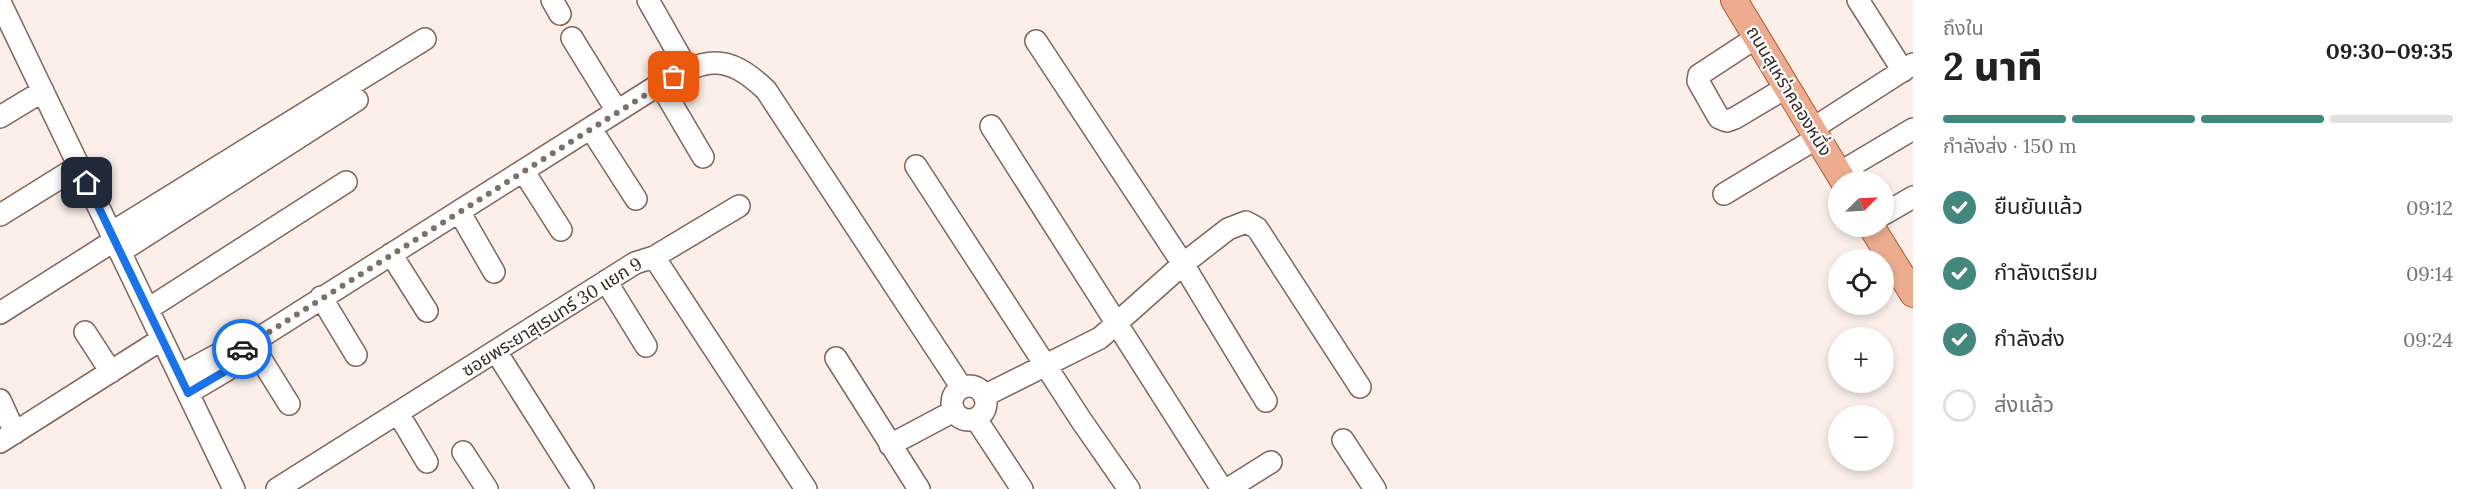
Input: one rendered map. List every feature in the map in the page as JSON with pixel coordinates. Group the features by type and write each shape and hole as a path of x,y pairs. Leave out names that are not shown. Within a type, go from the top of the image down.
{"main road":[{"name":"ถนนสุเหร่าคลองหนึ่ง","path":"1734,0 1837,171"},
{"path":"1878,237 1913,294"}],"street":[{"path":"648,0 687,69"},
{"path":"1724,194 1908,67 1858,0"},
{"path":"0,2 234,489"},
{"path":"1757,37 1699,75 1698,81 1719,118 1727,121 1735,118 1787,87"},
{"path":"572,38 618,111"},
{"path":"115,242 425,39"},
{"path":"1036,41 1183,264 1266,401"},
{"path":"184,384 219,354 244,347 660,84 687,69 704,63 719,63 750,74 766,90 962,388"},
{"path":"660,84 703,157"},
{"path":"0,117 43,91"},
{"path":"0,313 115,242 357,100"},
{"path":"991,126 1222,489"},
{"path":"591,129 636,199"},
{"path":"1850,171 1913,129"},
{"path":"0,215 79,166"},
{"path":"916,166 1045,365 1129,489"},
{"path":"524,172 561,230"},
{"path":"148,309 346,182"},
{"path":"1894,208 1913,197"},
{"path":"654,257 739,206"},
{"path":"459,213 494,272"},
{"path":"984,396 1090,343 1117,325 1183,264 1238,223 1252,224 1360,387"},
{"path":"391,254 427,311"},
{"name":"ซอยพระยาสุเรนทร์ 30 แยก 9","path":"277,489 606,281 644,258 654,257 806,489"},
{"path":"606,281 646,346"},
{"path":"321,297 356,355"},
{"path":"85,332 111,372"},
{"path":"0,400 8,438 162,339"},
{"path":"244,347 289,404"},
{"path":"836,358 918,489"},
{"path":"502,361 583,489"},
{"path":"975,387 984,396 985,409 976,418 963,419 954,411 953,398 962,388 975,387"},
{"path":"890,445 954,411"},
{"path":"398,413 427,462"},
{"path":"976,418 1022,489"},
{"path":"1343,440 1375,489"},
{"path":"463,452 487,489"},
{"path":"1228,489 1271,462"}],"way so far":[{"path":"242,349 309,304 454,217 674,77"}],"route":[{"path":"87,183 188,393 227,370 237,352 242,349"}]}
